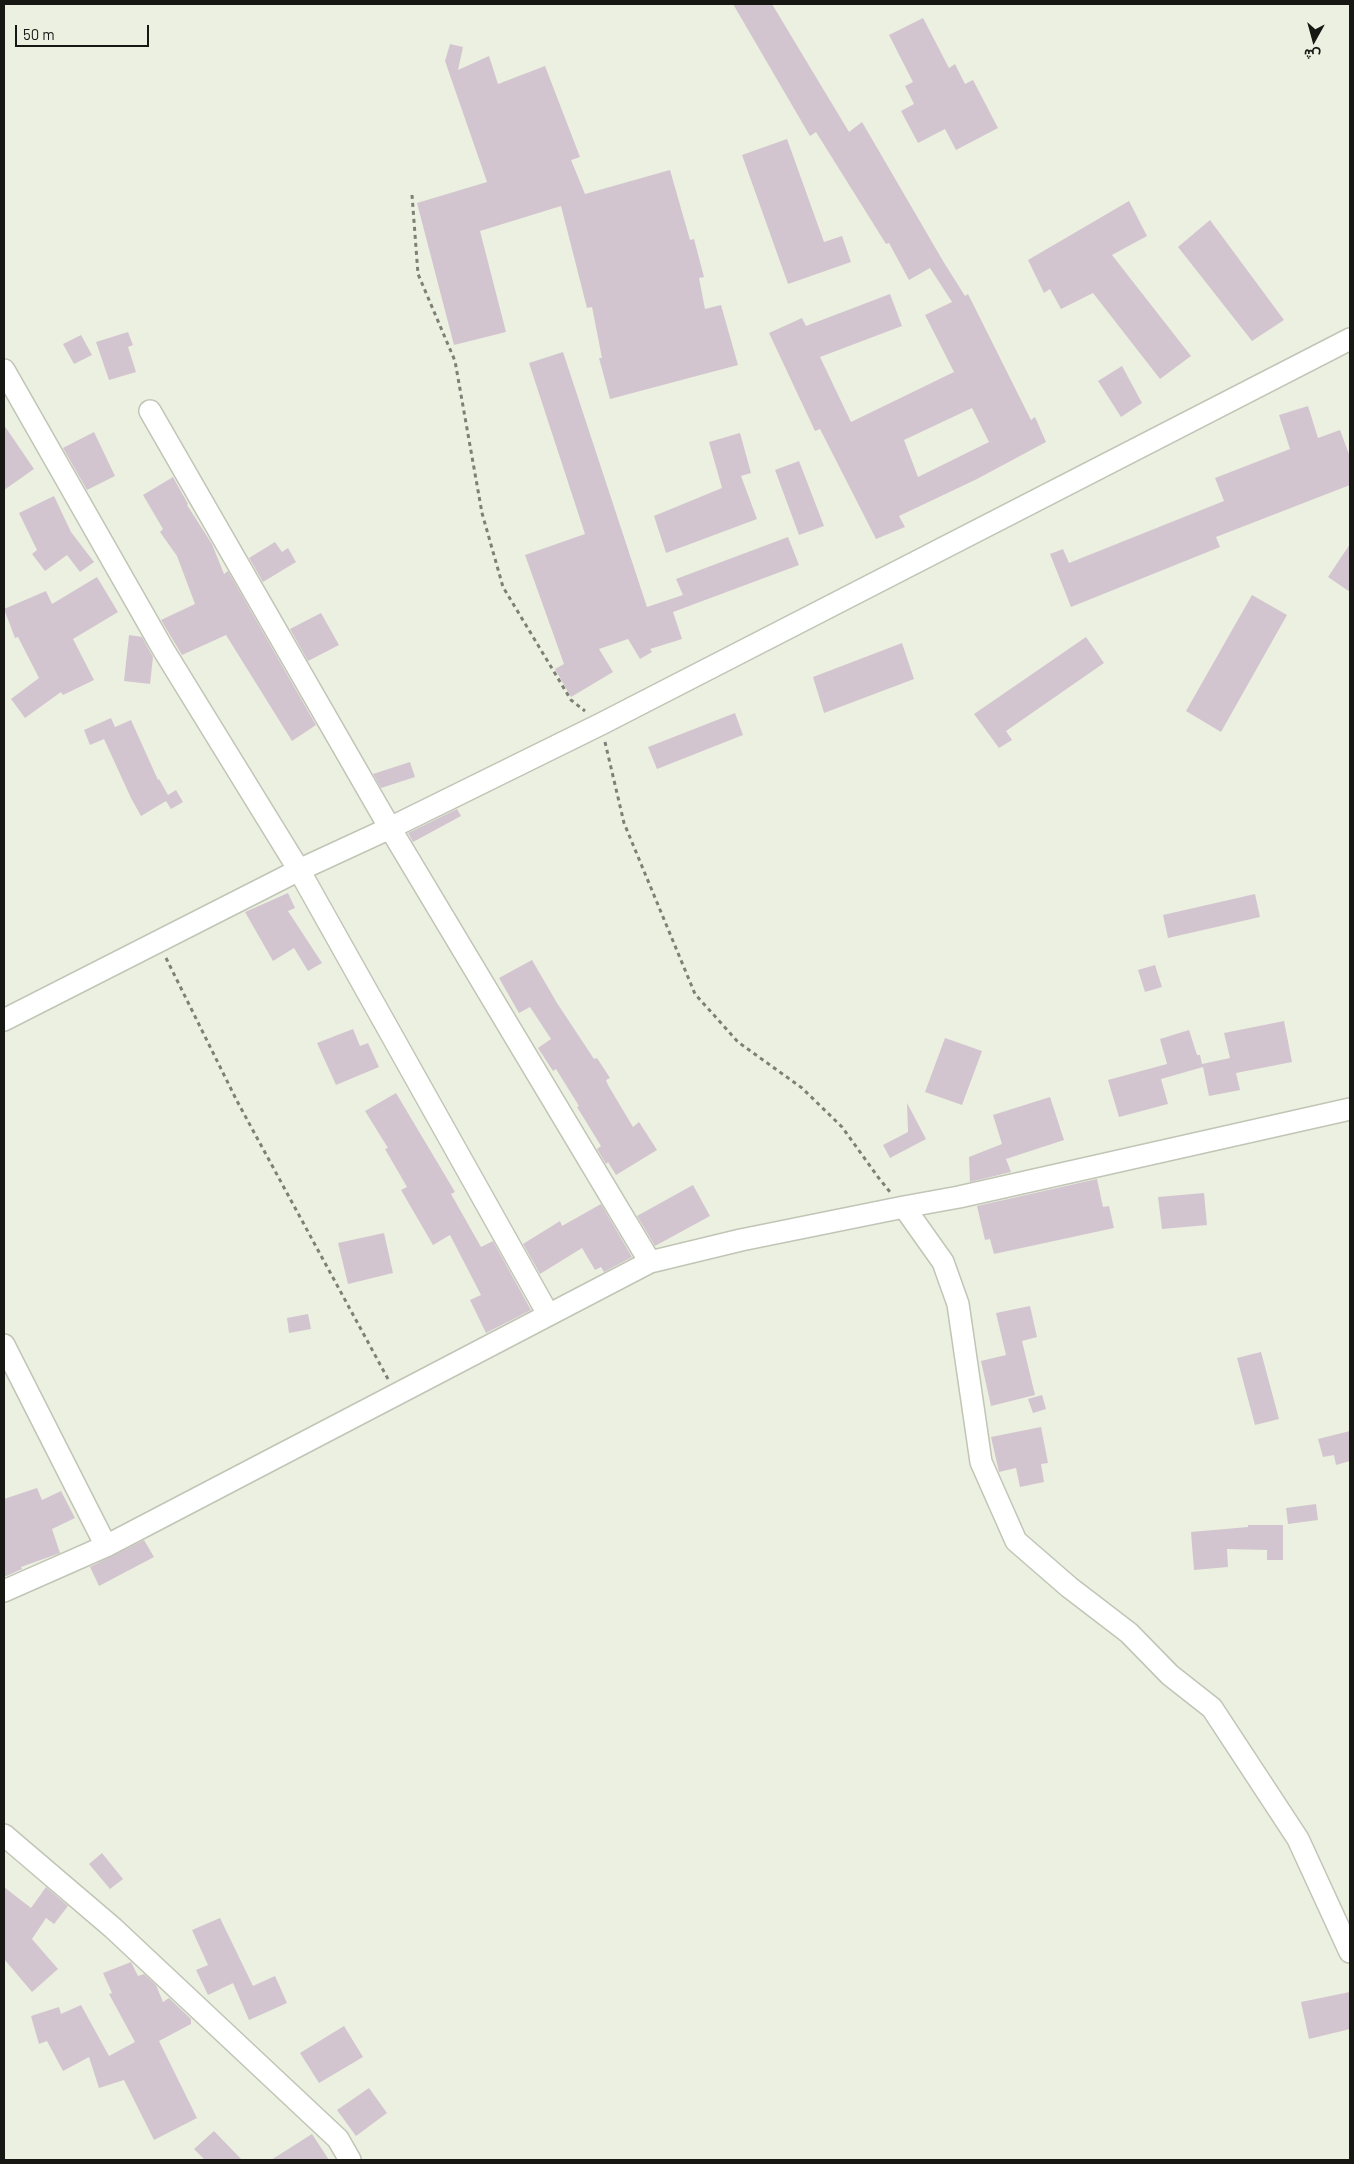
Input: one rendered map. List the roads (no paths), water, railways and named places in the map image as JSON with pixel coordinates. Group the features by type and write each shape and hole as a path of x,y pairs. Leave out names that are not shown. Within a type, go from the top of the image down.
{"street":[{"path":"4,1020 299,870 390,828 601,724 1350,339"},
{"path":"4,370 162,649 299,870 548,1314"},
{"path":"150,411 390,828 650,1262"},
{"path":"4,1591 106,1546 206,1492 650,1262 741,1240 959,1197 1350,1109"},
{"path":"904,1207 943,1262 958,1304 981,1462 1016,1541 1070,1587 1129,1633 1170,1675 1212,1708 1298,1839 1350,1952"},
{"path":"4,1344 106,1546"},
{"path":"4,1836 113,1928 338,2139 350,2160"}]}
